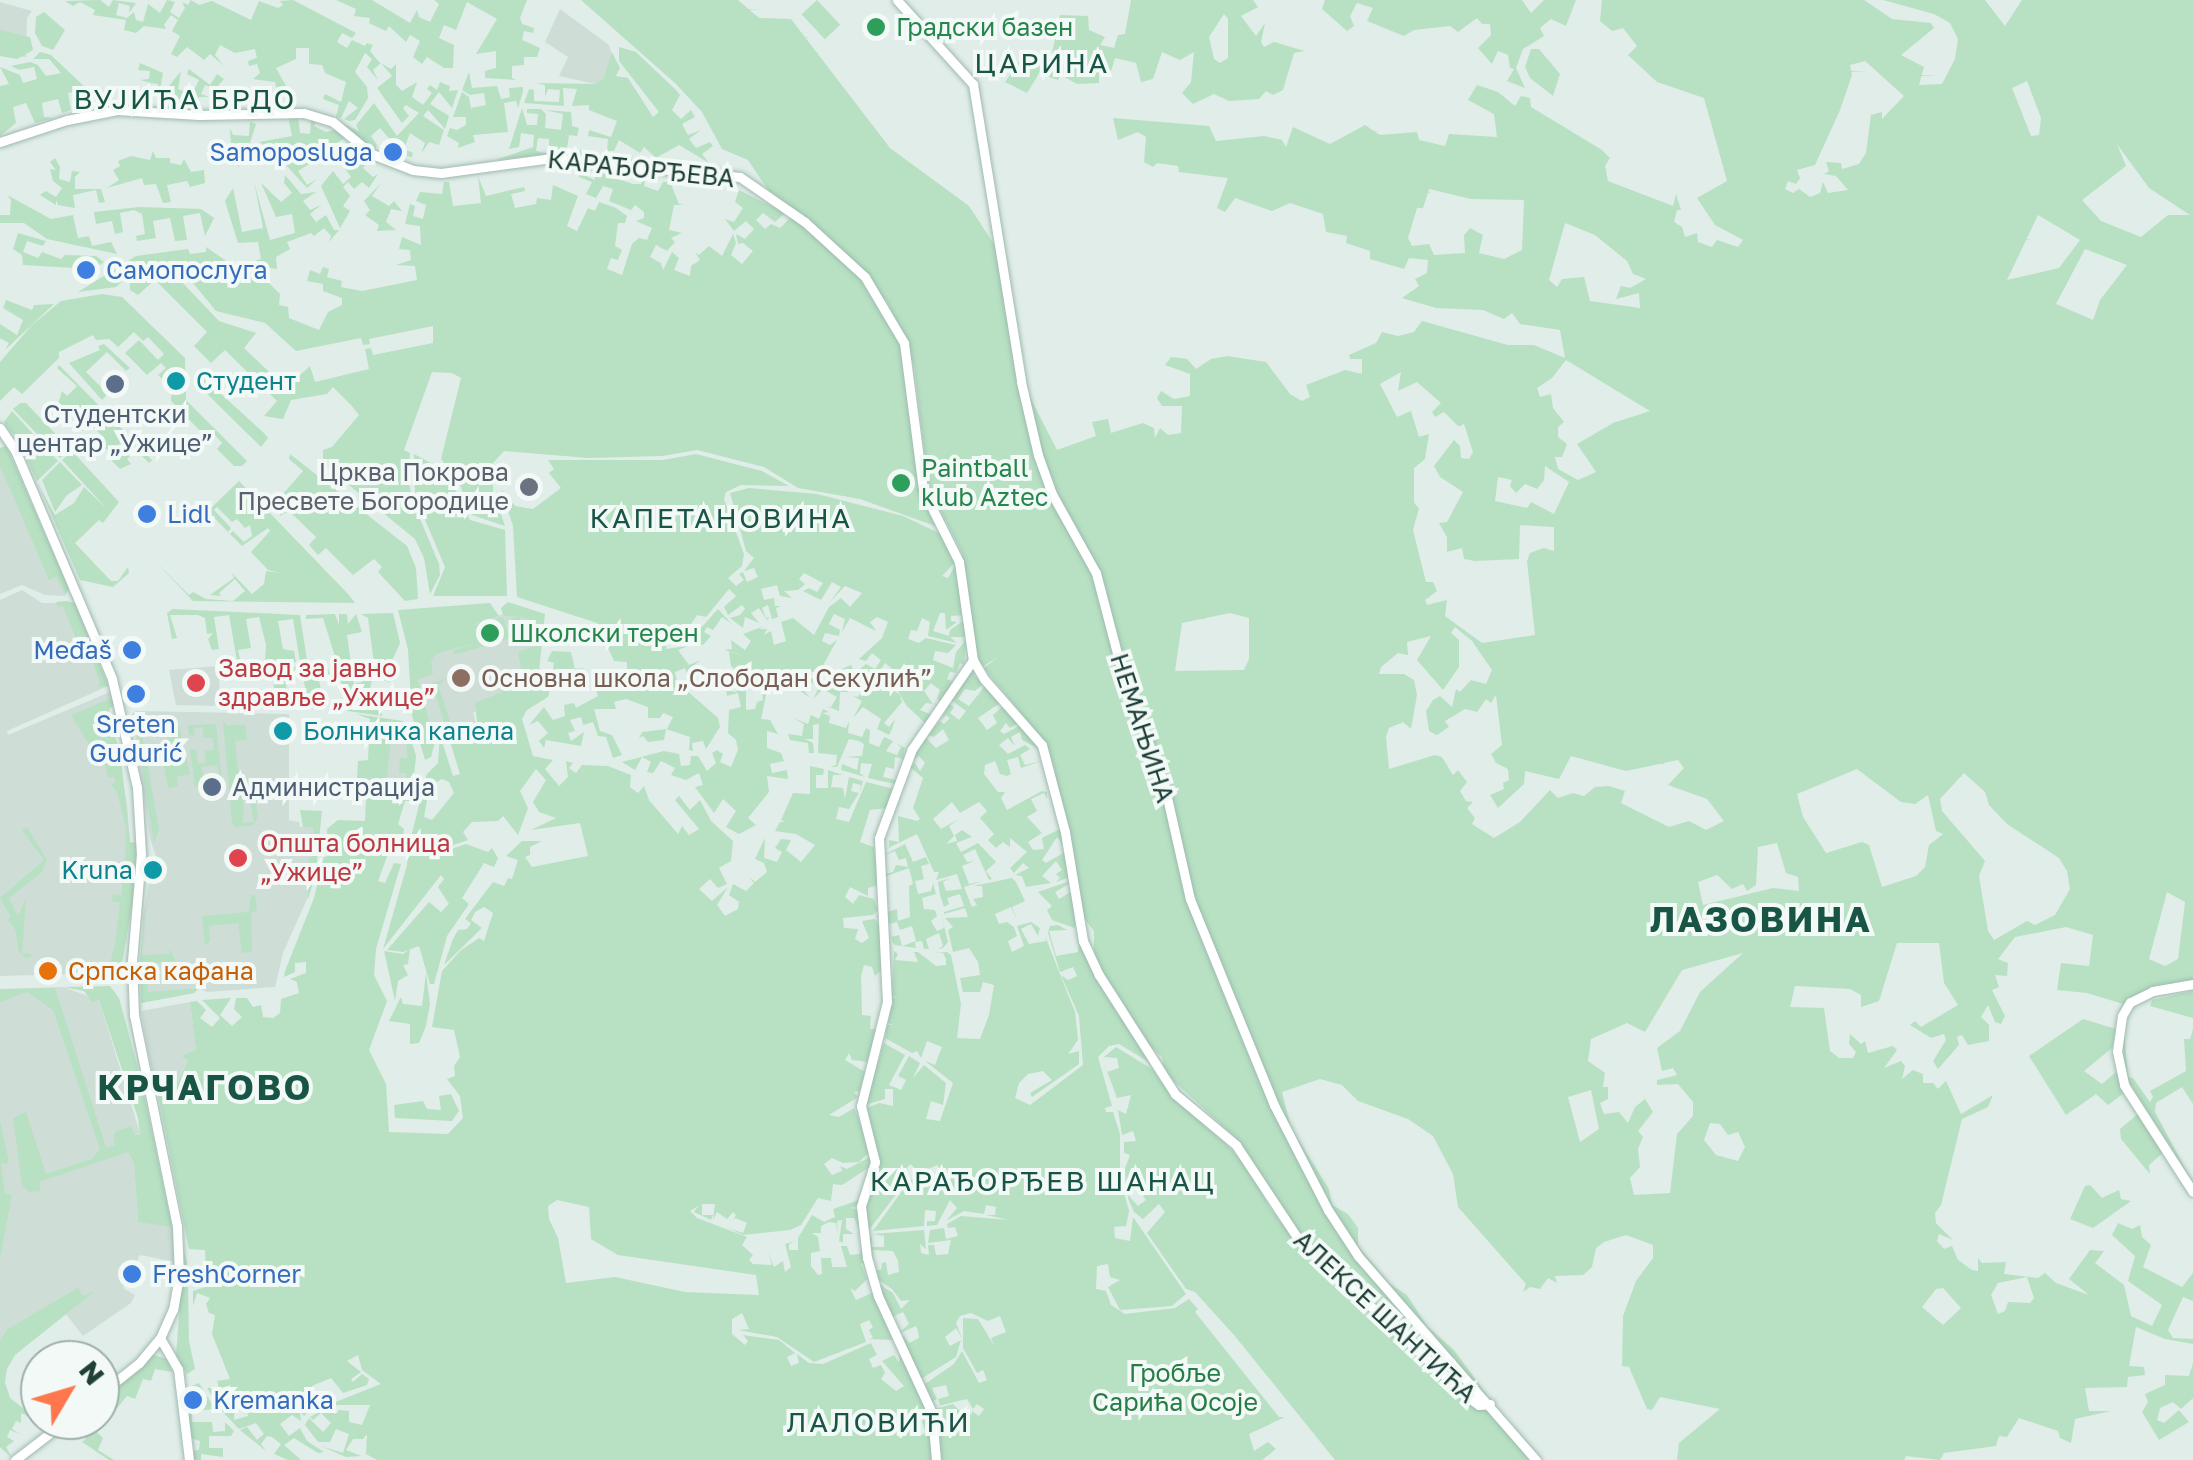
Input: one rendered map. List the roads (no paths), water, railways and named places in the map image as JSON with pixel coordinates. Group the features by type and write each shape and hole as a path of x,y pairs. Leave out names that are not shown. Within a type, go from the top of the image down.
{"street":[{"name":"НЕМАЊИНА","path":"897,0 973,84 1021,382 1038,454 1058,506 1096,572 1122,676 1164,784 1196,917 1274,1104 1350,1245 1536,1460"},
{"name":"КАРАЂОРЂЕВА","path":"0,142 67,120 118,110 199,115 304,113 334,122 372,154 413,170 441,174 552,158 617,162 688,175 749,180 858,270 900,332 909,360 923,490 959,562 973,660"},
{"path":"0,428 15,450 99,647 133,757 141,842 134,1008 180,1255 175,1302 160,1338 120,1378"},
{"name":"АЛЕКСЕ ШАНТИЋА","path":"973,660 984,679 1042,745 1065,832 1088,956 1167,1083 1179,1099 1236,1144 1297,1238 1466,1395 1479,1405 1490,1404"},
{"path":"936,1460 932,1412 884,1311 867,1258 861,1206 875,1162 861,1104 888,1002 879,838 912,749 973,660"},
{"path":"2193,984 2153,992 2130,1002 2122,1016 2117,1051 2124,1085 2193,1192"},
{"path":"160,1338 178,1369 189,1460"},
{"path":"16,1460 42,1440"}],"place":[{"name":"Градски базен","path":"876,27"},
{"name":"Samoposluga","path":"393,152"},
{"name":"Самопослуга","path":"86,270"},
{"name":"Студент","path":"176,381"},
{"name":"Студентски центар „Ужице”","path":"115,384"},
{"name":"Paintball klub Aztec","path":"901,483"},
{"name":"Црква Покрова Пресвете Богородице","path":"529,487"},
{"name":"Lidl","path":"147,514"},
{"name":"Школски терен","path":"490,633"},
{"name":"Međaš","path":"132,650"},
{"name":"Основна школа „Слободан Секулић”","path":"461,678"},
{"name":"Завод за јавно здравље „Ужице”","path":"196,683"},
{"name":"Sreten Gudurić","path":"136,694"},
{"name":"Болничка капела","path":"283,731"},
{"name":"Администрација","path":"212,787"},
{"name":"Општа болница „Ужице”","path":"238,858"},
{"name":"Kruna","path":"153,870"},
{"name":"Српска кафана","path":"48,971"},
{"name":"FreshCorner","path":"132,1274"},
{"name":"Kremanka","path":"193,1400"}],"district":[{"name":"ЦАРИНА","path":"1042,63"},
{"name":"ВУЈИЋА БРДО","path":"185,99"},
{"name":"КАПЕТАНОВИНА","path":"721,518"},
{"name":"ЛАЗОВИНА","path":"1761,919"},
{"name":"КРЧАГОВО","path":"205,1087"},
{"name":"КАРАЂОРЂЕВ ШАНАЦ","path":"1043,1181"},
{"name":"ЛАЛОВИЋИ","path":"879,1422"}],"park label":[{"name":"Гробље Сарића Осоје","path":"1175,1388"}]}
